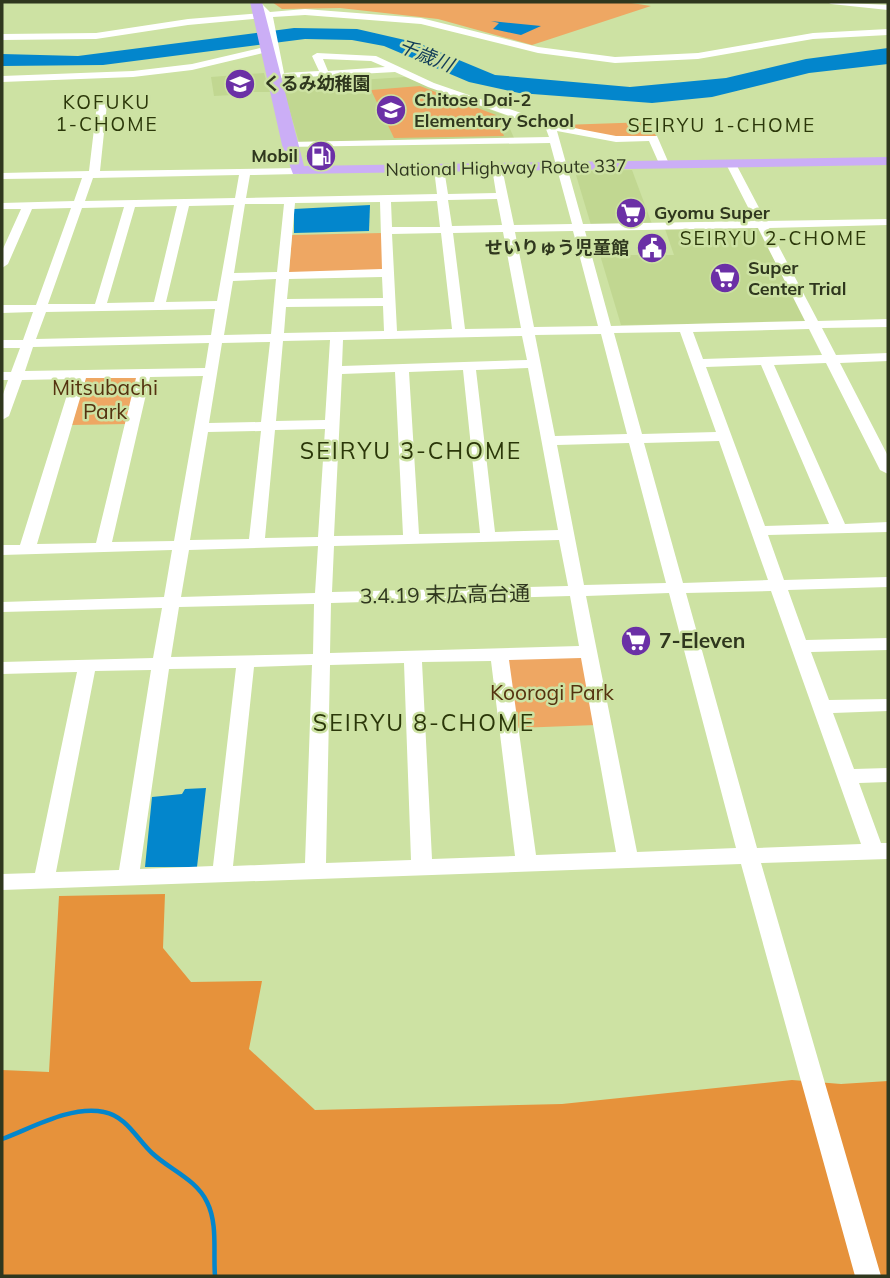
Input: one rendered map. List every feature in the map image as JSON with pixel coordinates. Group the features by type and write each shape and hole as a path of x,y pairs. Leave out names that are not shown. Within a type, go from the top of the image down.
{"highway":[{"path":"256,2 264,19 273,76 298,171"},
{"name":"National Highway Route 337","path":"298,171 888,161"}],"street":[{"path":"831,2 855,9 888,8"},
{"path":"842,33 855,9"},
{"path":"2,37 96,36 188,22 264,19 305,12 421,21 538,50 615,60 698,56 842,33 888,32"},
{"path":"2,79 133,74 269,53"},
{"path":"324,73 317,56 373,58 439,88 551,127 616,139 653,138 665,166"},
{"path":"273,76 397,69"},
{"path":"2,416 92,174 102,104"},
{"path":"551,127 749,857 868,1276"},
{"path":"289,145 555,140"},
{"path":"731,164 888,470"},
{"path":"497,168 628,861"},
{"path":"439,169 459,333"},
{"path":"2,176 298,171"},
{"path":"128,878 171,602 245,172"},
{"path":"2,206 503,197"},
{"path":"385,199 391,335"},
{"path":"257,542 290,201"},
{"path":"159,306 184,202"},
{"path":"100,307 131,204"},
{"path":"2,264 28,205"},
{"path":"387,230 888,222"},
{"path":"227,277 388,273"},
{"path":"280,303 388,302"},
{"path":"2,309 222,305"},
{"path":"2,344 888,323"},
{"path":"2,882 881,851 847,776 685,327"},
{"path":"316,872 323,598 337,336"},
{"path":"700,363 888,357"},
{"path":"766,360 839,528"},
{"path":"334,370 536,364"},
{"path":"469,366 488,537"},
{"path":"402,368 411,538"},
{"path":"2,376 211,372"},
{"path":"103,546 144,373"},
{"path":"27,549 80,374"},
{"path":"201,428 332,424"},
{"path":"550,441 726,436"},
{"path":"759,531 888,527"},
{"path":"2,550 567,535"},
{"name":"3.4.19 末広高台通","path":"2,607 888,582"},
{"path":"800,646 888,644"},
{"path":"2,668 589,652"},
{"path":"499,654 527,865"},
{"path":"413,657 422,868"},
{"path":"222,875 246,662"},
{"path":"44,880 88,666"},
{"path":"822,707 888,705"},
{"path":"847,776 888,775"}],"shaded area":[{"name":"くるみ幼稚園","path":"264,73 270,92 237,92 233,95 214,96 211,77"},
{"name":"Chitose Dai-2 Elementary School","path":"405,77 504,115 514,138 299,142 282,85"},
{"path":"632,170 652,224 591,225 576,175 588,171"},
{"path":"757,227 807,322 621,325 600,255 674,255 665,229"},
{"path":"165,894 163,948 191,982 262,981 249,1049 315,1110 562,1104 792,1080 841,1084 888,1081 888,1276 2,1276 2,1070 49,1072 59,896"}],"green space":[{"path":"272,2 625,2 651,6 532,45 438,19 340,8 282,9"},
{"path":"420,86 496,115 504,136 394,138 371,90"},
{"path":"649,122 656,136 616,138 562,125"},
{"path":"382,233 383,271 289,273 292,235"},
{"name":"Mitsubachi Park","path":"137,376 127,424 72,425 85,377"},
{"name":"Koorogi Park","path":"583,657 596,725 517,728 508,659"}],"water":[{"path":"491,21 541,26 521,35 493,29 499,23"},
{"name":"千歳川","path":"294,28 357,29 418,43 495,75 630,87 726,78 806,59 888,48 888,64 809,73 712,97 652,103 519,93 469,82 384,46 352,40 305,39 103,65 2,66 2,54 78,56"},
{"path":"370,205 369,231 294,233 294,209"},
{"path":"206,788 197,867 145,867 152,797 182,794 185,789"}],"waterway":[{"path":"2,1139 52,1119 78,1112 104,1112 119,1118 152,1153 190,1181 207,1202 213,1219 215,1276"}],"place":[{"name":"くるみ幼稚園","path":"240,84"},
{"name":"Chitose Dai-2 Elementary School","path":"391,110"},
{"name":"Mobil","path":"321,156"},
{"name":"Gyomu Super","path":"631,213"},
{"name":"せいりゅう児童館","path":"652,248"},
{"name":"Super Center Trial","path":"725,278"},
{"name":"7-Eleven","path":"636,641"}],"district":[{"name":"KOFUKU 1-CHOME","path":"107,113"},
{"name":"SEIRYU 1-CHOME","path":"722,125"},
{"name":"SEIRYU 2-CHOME","path":"774,238"},
{"name":"SEIRYU 3-CHOME","path":"411,451"},
{"name":"SEIRYU 8-CHOME","path":"424,723"}]}
